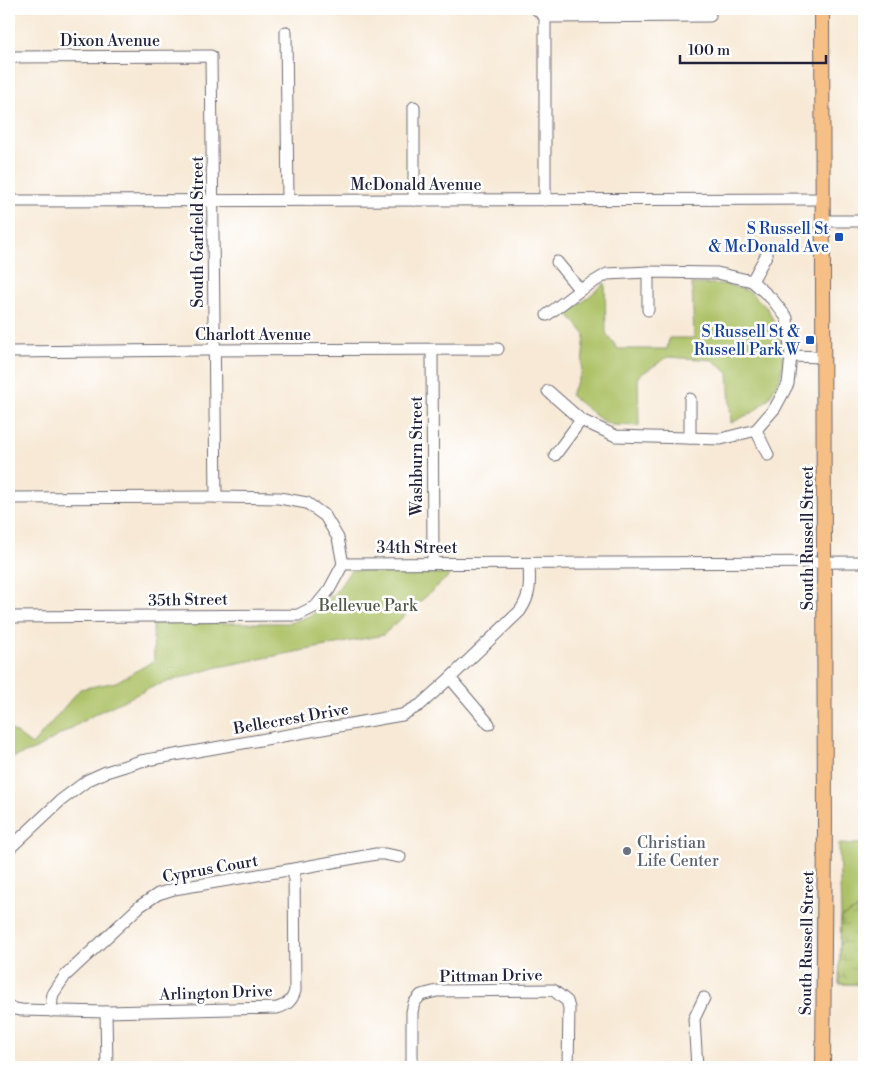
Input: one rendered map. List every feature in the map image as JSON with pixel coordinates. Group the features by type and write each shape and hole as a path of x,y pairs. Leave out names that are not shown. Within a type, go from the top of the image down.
{"main road":[{"name":"South Russell Street","path":"822,9 825,562 823,1067"}],"street":[{"path":"536,9 545,13 710,16"},
{"path":"544,200 545,13"},
{"path":"286,32 288,200"},
{"name":"Dixon Avenue","path":"9,57 211,56"},
{"name":"South Garfield Street","path":"211,56 216,497"},
{"path":"414,106 414,200"},
{"name":"McDonald Avenue","path":"9,201 823,199"},
{"path":"823,221 864,221"},
{"path":"752,281 767,254"},
{"path":"557,262 580,290"},
{"path":"648,272 648,310"},
{"path":"547,314 580,290 607,274 648,272 716,273 752,281 772,299 787,318 791,356 788,384 775,408 756,430 721,439 616,436 581,420 548,391"},
{"name":"Charlott Avenue","path":"9,352 498,349"},
{"name":"Washburn Street","path":"432,350 433,563"},
{"path":"791,356 824,357"},
{"path":"690,398 690,438"},
{"path":"555,455 581,420"},
{"path":"756,430 768,455"},
{"path":"9,498 216,497 279,498 307,502 325,516 334,531 338,538 343,564"},
{"name":"34th Street","path":"343,564 864,562"},
{"name":"35th Street","path":"9,617 298,614 316,606 330,590 343,564"},
{"name":"Bellecrest Drive","path":"9,849 60,801 88,780 106,772 141,761 402,715 412,710 450,678 520,611 529,591 528,564"},
{"path":"450,678 489,724"},
{"name":"Cyprus Court","path":"51,1011 53,994 65,976 152,897 174,889 376,854 400,857"},
{"name":"Arlington Drive","path":"9,1008 21,1010 106,1012 277,1008 287,1004 294,995 296,986 294,869"},
{"name":"Pittman Drive","path":"412,1067 412,1012 414,1003 420,996 437,991 553,990 566,1001 569,1008 568,1067"},
{"path":"697,1067 694,1019 704,998"},
{"path":"106,1012 107,1067"}],"green space":[{"path":"605,283 606,333 618,349 667,349 669,338 694,338 692,284 725,284 749,291 768,309 782,346 783,362 780,378 769,398 755,411 731,423 728,373 713,360 668,357 638,376 639,426 612,425 600,419 570,395 581,374 585,335 568,314"},
{"name":"Bellevue Park","path":"351,570 451,574 383,635 218,667 157,685 97,713 36,749 9,759 9,728 32,745 80,689 116,682 154,661 153,623 289,623 312,615 338,589"},
{"path":"839,844 864,844 864,984 839,984 841,917"},
{"path":"864,906 864,984 839,984 841,917"}],"place":[{"name":"S Russell St & McDonald Ave","path":"839,237"},
{"name":"S Russell St & Russell Park W","path":"810,340"},
{"name":"Christian Life Center","path":"627,851"}]}
